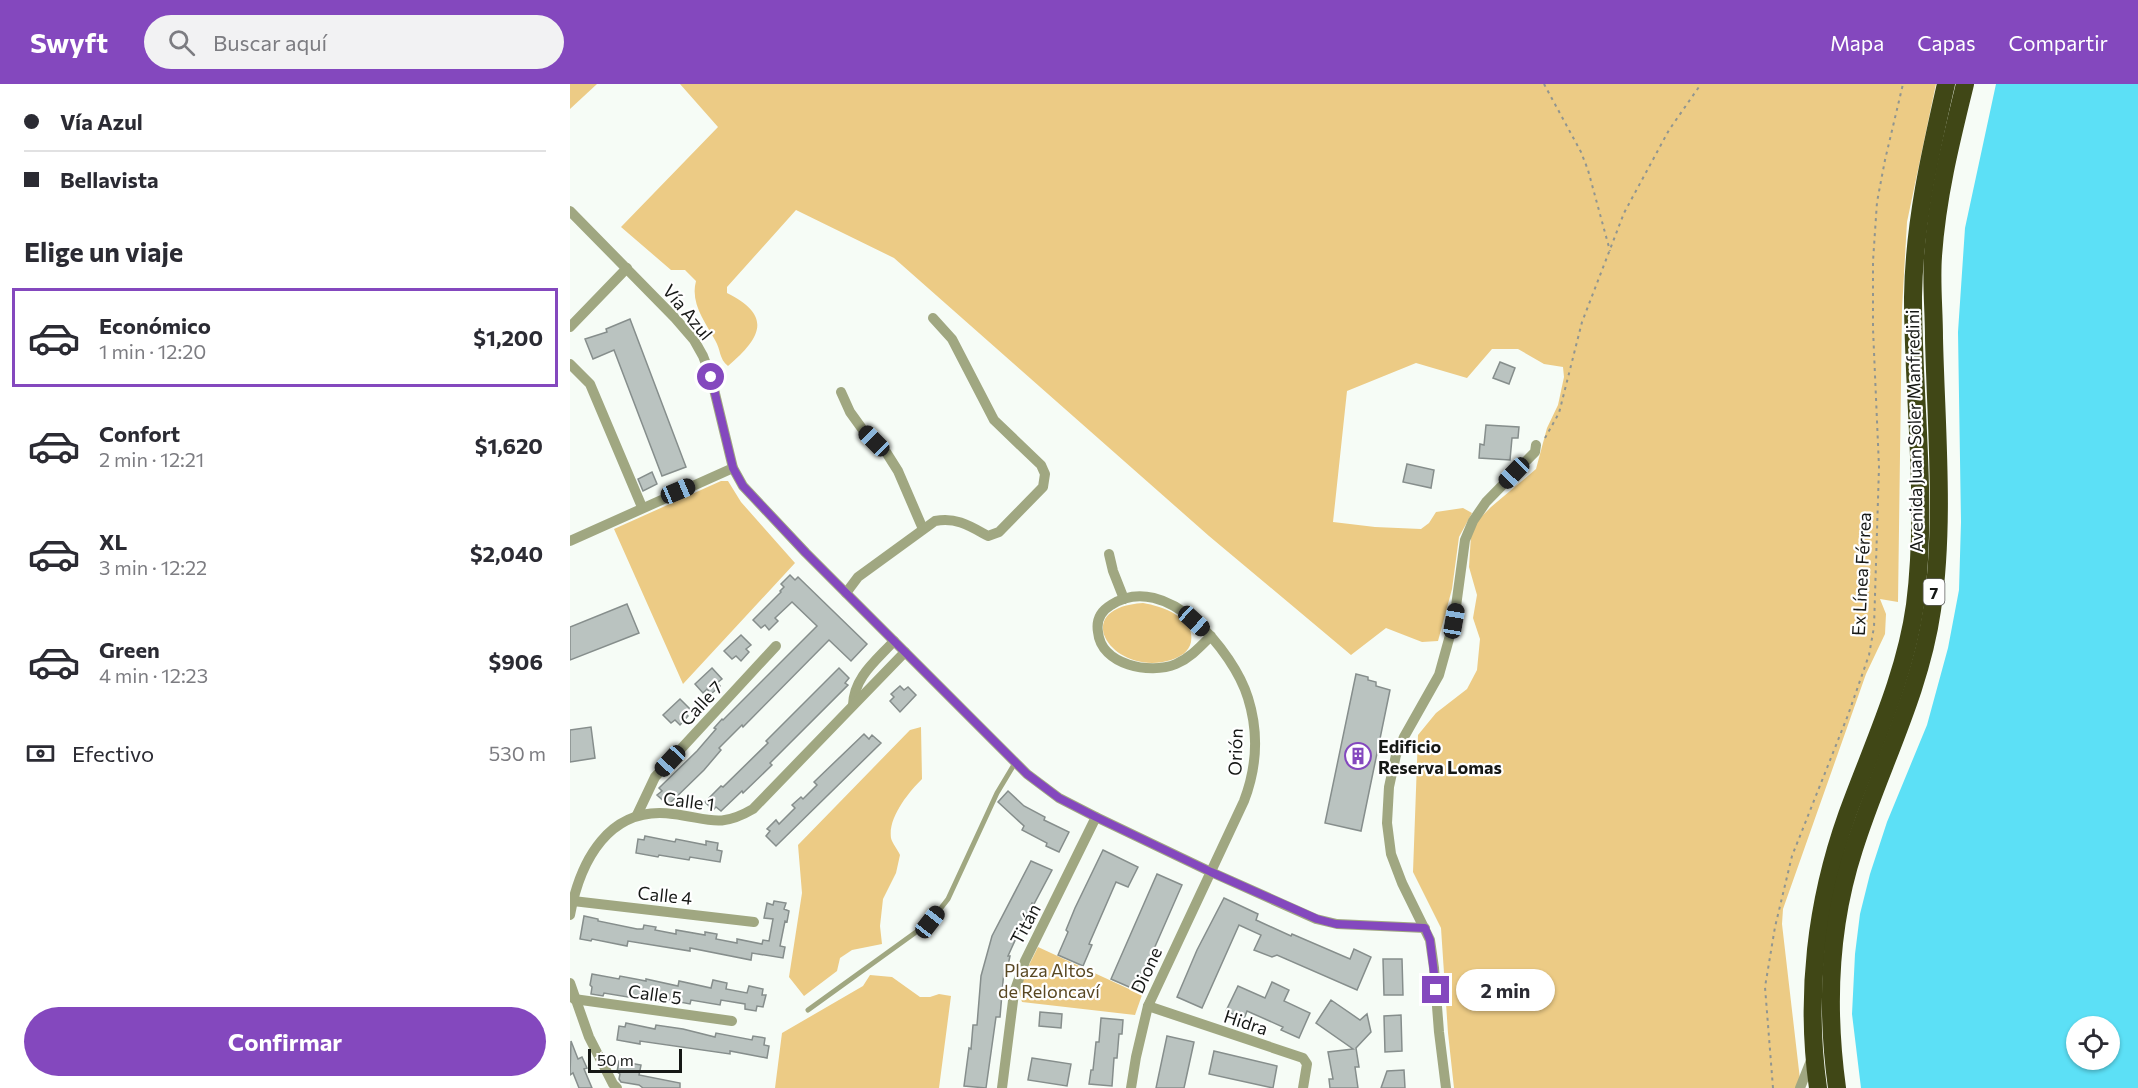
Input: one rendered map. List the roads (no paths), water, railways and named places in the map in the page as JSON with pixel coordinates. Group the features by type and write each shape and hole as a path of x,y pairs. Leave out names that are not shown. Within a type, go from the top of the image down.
{"highway":[{"name":"Avenida Juan Soler Manfredini","path":"1818,1088 1813,1055 1813,978 1826,894 1847,817 1900,672 1914,608 1920,531 1913,295 1920,207 1946,84"},
{"name":"Avenida Juan Soler Manfredini","path":"1837,1088 1832,1031 1831,978 1840,898 1854,846 1917,678 1935,587 1938,533 1933,257 1941,191 1965,84"}],"street":[{"name":"Vía Azul","path":"570,211 684,327 703,356 714,388 733,468 743,486 905,652 1016,762 1051,792 1096,817 1211,872 1328,923 1425,928"},
{"path":"570,327 627,268"},
{"path":"846,593 858,577 935,521 960,520 988,537 999,532 1043,487 1045,474 1041,465 994,420 952,339 933,318"},
{"path":"570,364 590,384 642,507"},
{"path":"841,392 850,412 863,430 886,452 898,471 923,529"},
{"path":"1446,1088 1438,1032 1430,940 1402,883 1391,854 1387,823 1389,788 1396,755 1404,736 1438,675 1454,621 1465,540 1473,521 1486,502 1535,452 1536,445"},
{"path":"570,541 733,468"},
{"path":"1109,554 1124,599 1111,605 1101,614 1098,622 1098,635 1105,649 1129,665 1153,669 1172,666 1188,658 1211,636"},
{"name":"Orión","path":"1124,599 1147,597 1183,612 1211,636 1230,658 1243,684 1252,713 1255,743 1254,765 1250,787 1211,872"},
{"name":"Calle 1","path":"854,705 855,691 860,679 894,641"},
{"name":"Calle 7","path":"637,815 655,777 776,646"},
{"name":"Calle 1","path":"570,915 582,872 593,851 608,833 637,815 672,814 713,822 744,815 753,809 905,652"},
{"name":"Titán","path":"1002,1088 1016,982 1096,817"},
{"name":"Dione","path":"1131,1088 1148,1006 1211,872"},
{"name":"Calle 4","path":"573,901 753,922"},
{"path":"570,982 589,1037 617,1088"},
{"name":"Calle 5","path":"574,999 732,1021"},
{"name":"Hidra","path":"1148,1006 1303,1058 1307,1064 1303,1088"},
{"path":"1800,1088 1813,1055"}],"lane":[{"path":"808,1010 930,922 948,899 997,793 1016,762"}],"water":[{"path":"1996,84 2138,84 2138,1088 1861,1088 1852,1014 1860,914 1887,822 1927,725 1948,648 1959,590 1961,522 1958,332 1965,228"}],"place":[{"name":"Edificio Reserva Lomas","path":"1358,756"}],"park label":[{"name":"Plaza Altos de Reloncaví","path":"1049,980"}]}
